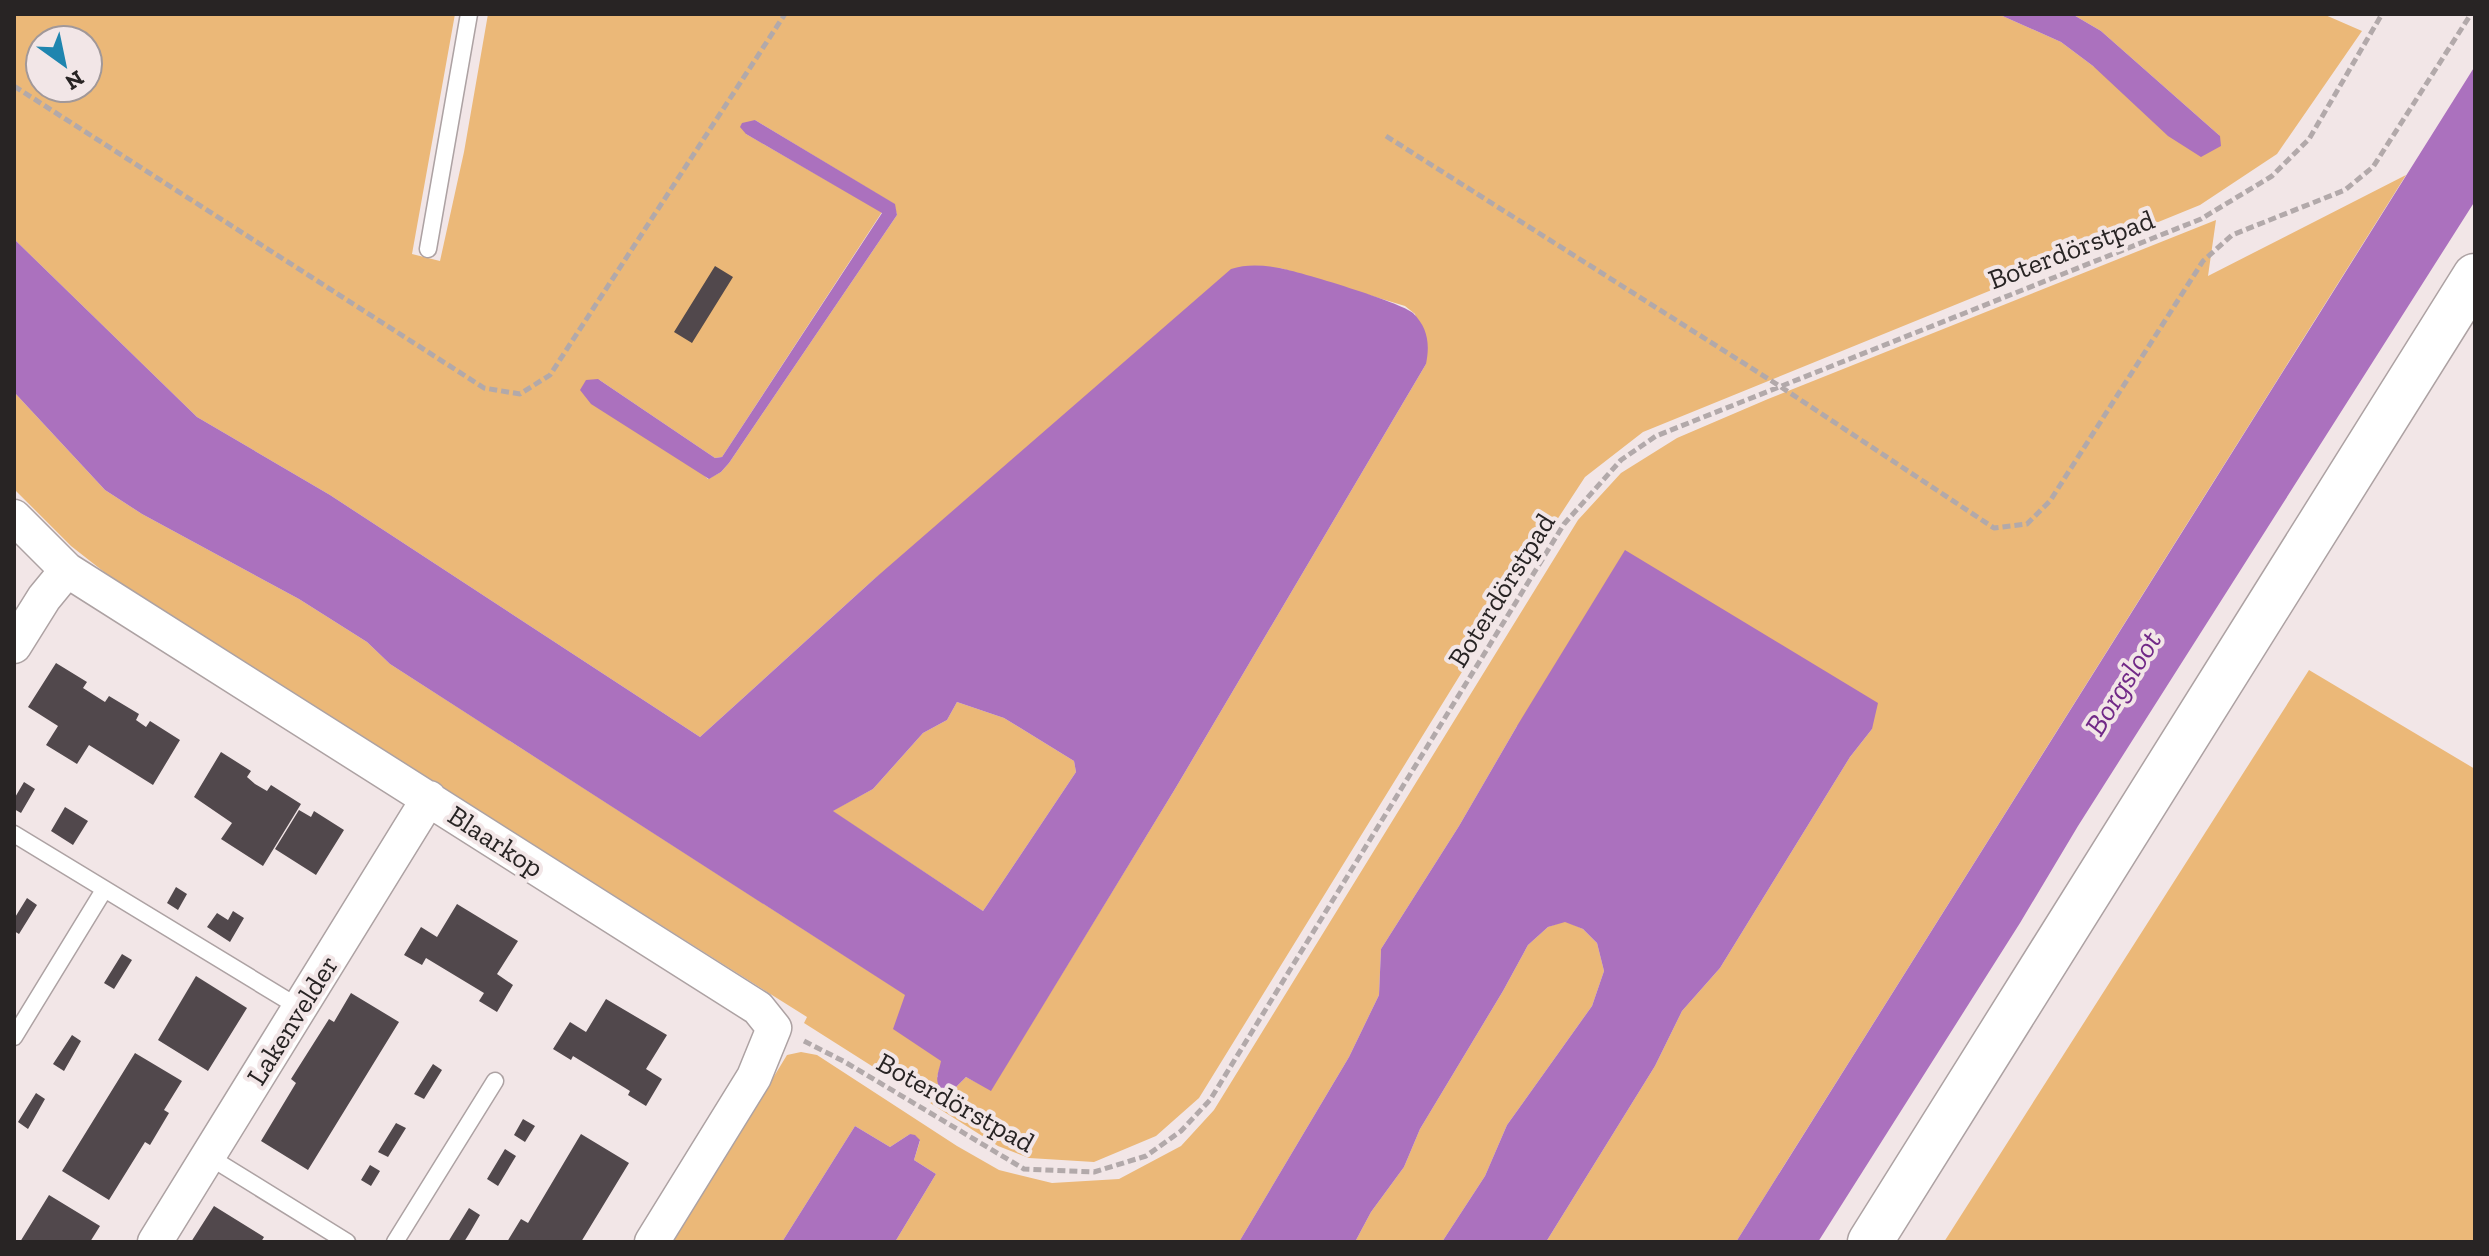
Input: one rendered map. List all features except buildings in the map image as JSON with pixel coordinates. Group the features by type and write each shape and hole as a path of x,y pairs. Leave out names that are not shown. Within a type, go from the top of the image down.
{"street":[{"path":"1870,1242 2475,276"},
{"name":"Blaarkop","path":"14,517 67,570 758,1008 774,1028"},
{"path":"14,646 44,598 67,570"},
{"name":"Lakenvelder","path":"155,1242 429,798"},
{"path":"652,1242 754,1077 774,1028"}],"lane":[{"path":"428,249 469,14"},
{"path":"14,834 300,1008"},
{"path":"14,1037 104,890"},
{"path":"395,1242 495,1081"},
{"path":"208,1156 347,1242"}],"path":[{"name":"Boterdörstpad","path":"774,1028 845,1062 1024,1169 1094,1172 1146,1156 1181,1131 1210,1100 1564,524 1621,460 1656,436 1778,385 2201,219 2272,176 2309,139 2382,14"},
{"path":"1386,136 1778,385 1994,528 2027,524 2050,501 2203,261 2232,235 2345,190 2373,167 2471,14"}],"shaded area":[{"path":"14,14 455,14 412,254 440,261 464,152 488,14 1998,14 2061,42 2093,66 2220,136 2101,31 2072,14 2323,14 2362,31 2277,154 2200,205 1643,432 1585,477 1199,1098 1156,1136 1094,1162 1029,1158 998,1146 804,1023 807,1017 122,586 71,546 14,489 14,392 105,490 142,514 299,599 367,642 390,664 906,995 942,1061 937,1077 956,1087 966,1077 991,1090 1175,789 1426,364 1415,314 1405,306 1280,268 873,580 700,737 330,495 197,417 14,239","holes":["755,120 894,204 897,215 721,472 708,479 598,379 715,458 722,457 882,212 746,134"]},
{"path":"2406,175 1736,1242 1546,1242 1655,1066 1682,1011 1720,968 1850,757 1872,729 1517,726 1459,826 1381,949 1379,995 1349,1057 1239,1242 895,1242 936,1174 914,1160 920,1141 910,1134 890,1147 855,1126 782,1242 673,1242 787,1055 801,1052 817,1055 999,1170 1052,1183 1119,1179 1181,1146 1214,1110 1578,520 1621,473 1677,438 1768,399 2216,220 2208,276"},
{"path":"2309,670 2475,769 2475,1242 1944,1242"},
{"path":"957,702 1004,718 1074,761 1076,772 983,911 832,811 873,789 923,733 947,720"},
{"path":"1565,921 1583,929 1597,943 1604,971 1592,1006 1507,1125 1485,1176 1442,1242 1355,1242 1371,1212 1404,1167 1420,1129 1528,945 1548,927"}],"water":[{"path":"1998,14 2072,14 2101,31 2220,136 2221,146 2201,157 2168,136 2093,66 2061,42"},
{"name":"Borgsloot","path":"2475,66 2475,201 1818,1242 1736,1242"},
{"path":"755,120 895,204 897,215 729,463 709,479 591,404 580,390 586,380 598,379 715,458 722,457 882,213 746,134 740,127 742,123"},
{"path":"14,239 197,417 330,495 700,737 873,580 1231,269 1243,266 1279,268 1391,302 1413,313 1425,330 1428,343 1426,364 1175,789 991,1091 966,1077 956,1087 942,1090 939,1087 937,1080 941,1061 893,1029 905,995 390,664 367,642 299,599 142,514 105,490 14,392","holes":["957,702 1004,718 1074,761 1076,772 983,911 833,811 873,789 923,733 947,720"]},
{"path":"1625,550 1878,703 1872,729 1850,757 1720,968 1682,1011 1655,1066 1546,1242 1442,1242 1485,1176 1507,1125 1592,1006 1604,971 1597,943 1583,929 1565,922 1548,927 1528,945 1420,1129 1404,1167 1371,1212 1355,1242 1239,1242 1349,1057 1379,995 1381,949"},
{"path":"855,1126 890,1147 910,1134 915,1135 920,1140 914,1160 936,1174 895,1242 782,1242"}]}
